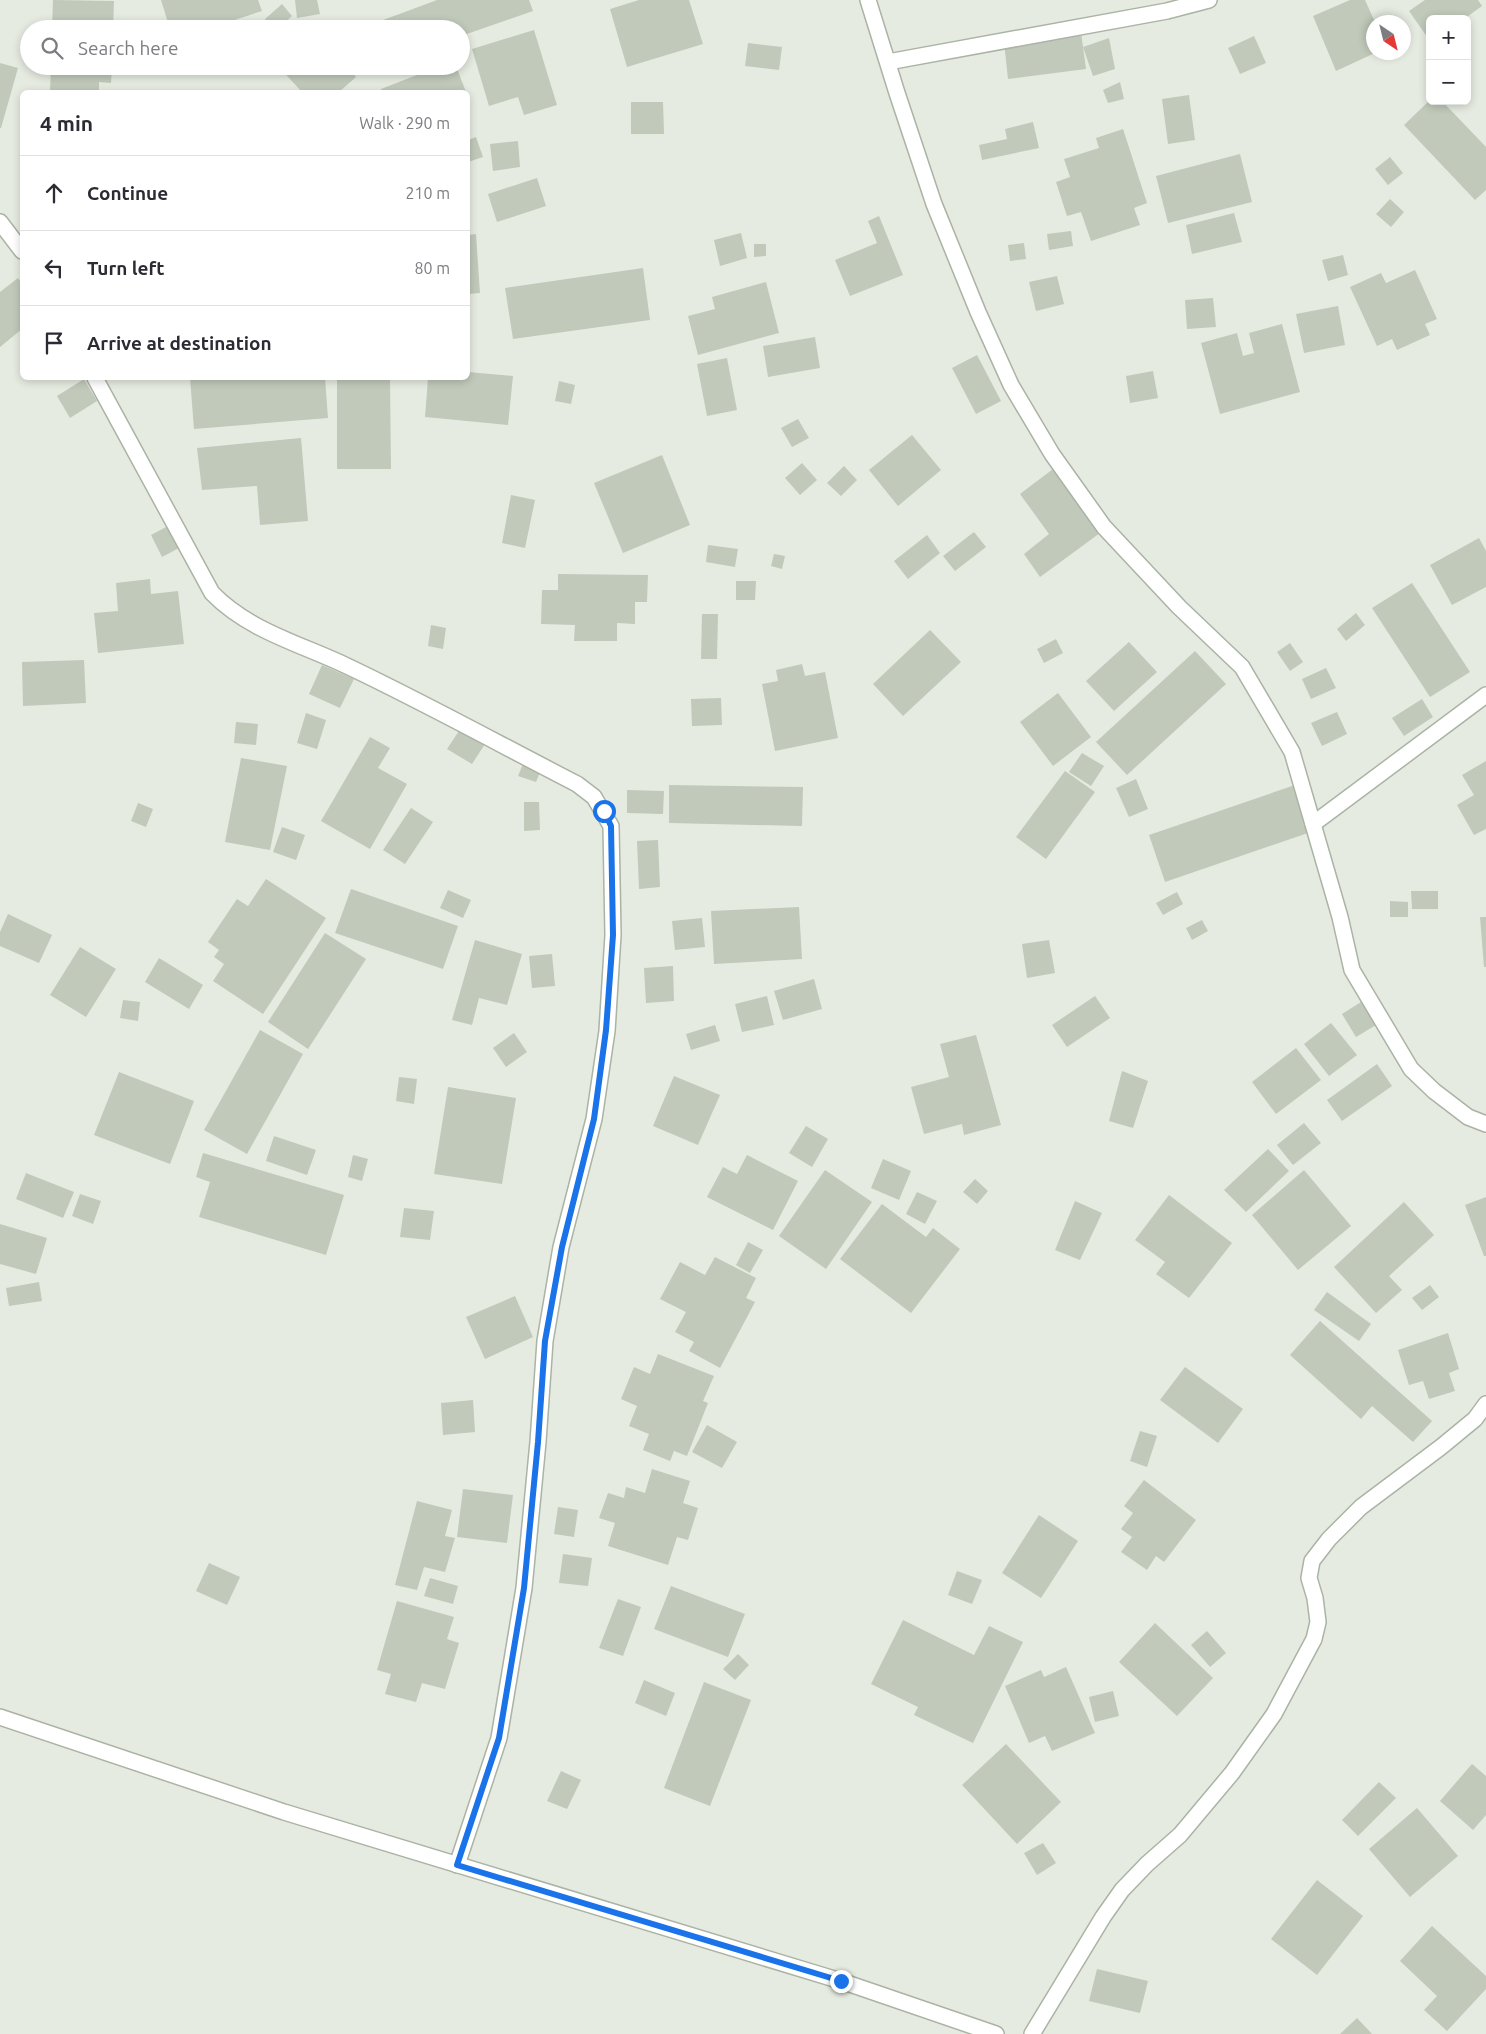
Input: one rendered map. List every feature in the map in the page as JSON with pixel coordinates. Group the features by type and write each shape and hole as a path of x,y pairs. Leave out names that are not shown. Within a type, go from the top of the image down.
{"street":[{"path":"868,0 934,204 978,312 1011,385 1052,454 1104,527 1179,607 1242,667 1292,752 1340,917 1352,970 1411,1069 1434,1091 1468,1117 1486,1124"},
{"path":"888,62 1167,11 1210,0"},
{"path":"0,222 20,248"},
{"path":"96,380 212,593 226,608 252,625 347,666 577,784 594,797 611,826 613,935 606,1030 594,1119 562,1247 545,1341 538,1442 524,1588 499,1738 457,1865"},
{"path":"1313,824 1486,695"},
{"path":"1032,2034 1103,1917 1122,1890 1147,1864 1180,1835 1232,1773 1274,1714 1314,1639 1318,1622 1315,1598 1309,1578 1312,1561 1361,1507 1441,1447 1474,1419 1486,1404"},
{"path":"0,1717 284,1812 841,1981 996,2034"}],"building":[{"path":"53,0 114,1 113,20 52,20"},
{"path":"161,0 258,0 262,11 234,20 167,20"},
{"path":"295,0 317,0 320,14 297,18"},
{"path":"437,0 529,0 533,11 470,33 470,20 383,20"},
{"path":"639,0 689,0 703,44 627,67 610,9"},
{"path":"1350,0 1365,0 1372,15 1366,15 1366,57 1336,71 1313,16"},
{"path":"1425,0 1478,0 1482,6 1470,15 1426,15 1426,35 1409,11"},
{"path":"282,4 292,16 288,20 265,19"},
{"path":"534,30 557,105 524,115 518,97 489,106 472,49"},
{"path":"1081,32 1086,69 1008,79 1004,42"},
{"path":"1254,36 1266,63 1240,74 1228,48"},
{"path":"1109,38 1115,69 1093,76 1083,47"},
{"path":"748,43 782,47 779,70 745,66"},
{"path":"0,63 18,68 1,128 0,128"},
{"path":"51,75 111,75 111,83 99,82 99,90 50,90"},
{"path":"286,75 354,75 356,77 341,90 300,90"},
{"path":"417,75 459,75 465,90 381,90"},
{"path":"1120,82 1124,99 1108,103 1103,90"},
{"path":"1189,95 1195,140 1168,144 1162,99"},
{"path":"631,102 663,102 664,134 631,134"},
{"path":"1426,104 1446,105 1486,147 1486,190 1475,200 1404,125"},
{"path":"1033,122 1039,148 982,160 979,145 1007,139 1005,129"},
{"path":"1123,129 1147,203 1134,208 1140,225 1091,241 1081,212 1067,216 1056,182 1070,177 1064,159 1099,148 1096,138"},
{"path":"476,137 483,157 470,161 470,139"},
{"path":"518,141 520,167 493,171 490,144"},
{"path":"1240,154 1252,202 1168,223 1156,176"},
{"path":"1390,157 1403,173 1388,185 1375,169"},
{"path":"537,178 546,206 497,222 488,194"},
{"path":"1390,199 1404,212 1391,227 1376,214"},
{"path":"1234,213 1242,242 1192,254 1186,225"},
{"path":"879,216 903,275 850,296 835,260 877,243 868,221"},
{"path":"1071,231 1073,246 1049,250 1047,234"},
{"path":"741,233 747,258 720,266 714,240"},
{"path":"476,234 480,293 470,294 470,235"},
{"path":"1024,243 1026,259 1010,261 1008,245"},
{"path":"754,244 766,244 766,256 754,257"},
{"path":"1343,255 1348,275 1328,281 1322,260"},
{"path":"643,268 650,320 513,339 505,288"},
{"path":"1415,270 1437,319 1425,324 1430,335 1397,350 1392,339 1377,346 1350,287 1381,273 1386,283"},
{"path":"1057,276 1064,304 1036,311 1029,282"},
{"path":"18,278 20,281 20,331 0,347 0,292"},
{"path":"766,282 779,333 698,355 688,316 715,309 712,297"},
{"path":"1213,298 1216,327 1187,329 1185,300"},
{"path":"1338,306 1345,345 1304,353 1296,314"},
{"path":"1282,324 1300,392 1220,414 1201,343 1237,333 1243,356 1254,353 1249,333"},
{"path":"815,337 820,368 768,377 763,346"},
{"path":"977,355 1001,401 976,414 952,368"},
{"path":"727,358 737,410 707,416 697,364"},
{"path":"1153,371 1158,398 1130,403 1126,376"},
{"path":"470,372 513,376 508,425 425,417 428,380 470,380"},
{"path":"85,380 97,401 70,418 57,396"},
{"path":"190,380 325,380 328,418 194,429"},
{"path":"337,380 390,380 391,469 337,469"},
{"path":"559,381 575,385 571,404 555,401"},
{"path":"798,419 809,438 792,447 781,428"},
{"path":"912,435 941,470 898,506 869,470"},
{"path":"301,438 308,521 260,525 257,486 202,490 197,448"},
{"path":"662,455 690,525 623,553 594,483"},
{"path":"802,463 817,480 800,495 785,478"},
{"path":"844,466 857,480 841,496 827,483"},
{"path":"1053,469 1100,533 1040,577 1024,554 1049,534 1020,494"},
{"path":"511,495 535,500 525,548 502,543"},
{"path":"168,526 179,548 162,557 151,535"},
{"path":"974,532 986,547 955,571 943,556"},
{"path":"927,535 940,553 908,579 894,561"},
{"path":"1479,538 1486,551 1486,587 1452,605 1430,565"},
{"path":"708,545 738,549 735,567 706,562"},
{"path":"774,554 785,556 782,569 771,566"},
{"path":"558,574 648,575 647,602 635,602 635,624 617,623 617,641 574,641 575,625 541,624 542,590 558,590"},
{"path":"150,579 151,594 178,591 184,644 98,653 94,613 118,611 116,583"},
{"path":"736,581 756,581 755,600 736,600"},
{"path":"1412,583 1470,672 1430,697 1372,608"},
{"path":"1356,613 1365,625 1346,641 1337,629"},
{"path":"702,614 718,614 717,659 701,659"},
{"path":"431,625 446,628 443,649 428,646"},
{"path":"930,630 961,662 903,716 873,684"},
{"path":"1056,639 1063,653 1044,663 1037,649"},
{"path":"1129,642 1157,672 1114,711 1086,681"},
{"path":"1290,643 1303,662 1290,671 1277,652"},
{"path":"1195,651 1226,684 1127,775 1096,742"},
{"path":"84,660 86,703 23,706 22,662"},
{"path":"802,664 805,676 825,672 838,738 775,751 762,684 778,681 776,670"},
{"path":"322,665 354,679 340,708 309,694"},
{"path":"1326,668 1336,688 1311,699 1302,679"},
{"path":"1058,693 1091,737 1053,766 1020,722"},
{"path":"721,698 722,725 692,726 691,699"},
{"path":"1422,699 1433,717 1404,736 1392,718"},
{"path":"1337,712 1347,734 1322,746 1311,723"},
{"path":"306,713 326,720 317,749 297,743"},
{"path":"236,722 258,724 256,745 234,743"},
{"path":"461,728 485,744 472,764 447,749"},
{"path":"370,737 390,748 378,768 407,784 370,849 321,821"},
{"path":"1082,753 1104,766 1091,786 1069,772"},
{"path":"241,758 287,766 270,850 225,842"},
{"path":"1486,761 1486,829 1474,835 1457,805 1474,795 1462,775"},
{"path":"523,764 541,770 536,782 518,776"},
{"path":"1065,771 1095,792 1046,859 1016,837"},
{"path":"1136,779 1148,809 1129,817 1116,788"},
{"path":"669,785 803,787 802,826 669,823"},
{"path":"1295,785 1311,832 1165,882 1149,835"},
{"path":"627,790 664,791 663,814 627,813"},
{"path":"524,802 539,802 540,830 524,831"},
{"path":"138,803 153,809 146,827 131,821"},
{"path":"411,808 433,822 405,864 383,850"},
{"path":"282,827 305,835 296,860 273,852"},
{"path":"658,840 660,887 639,889 637,841"},
{"path":"266,879 326,918 263,1014 213,981 224,964 214,957 219,950 208,942 237,899 248,906"},
{"path":"351,889 458,926 443,969 335,933"},
{"path":"448,890 471,900 463,918 440,908"},
{"path":"1411,891 1438,891 1438,909 1412,909"},
{"path":"1177,892 1183,904 1163,915 1156,903"},
{"path":"1390,901 1408,902 1408,917 1390,917"},
{"path":"799,907 802,959 714,964 711,911"},
{"path":"8,914 52,935 39,963 0,946 0,932"},
{"path":"1480,917 1486,917 1486,967 1484,967"},
{"path":"702,918 705,947 675,950 672,921"},
{"path":"1202,920 1208,931 1192,940 1186,928"},
{"path":"325,933 366,959 308,1049 268,1022"},
{"path":"475,940 522,954 507,1005 479,998 472,1025 452,1020"},
{"path":"1049,940 1055,973 1027,978 1022,944"},
{"path":"80,947 116,969 86,1017 50,995"},
{"path":"552,954 555,986 532,988 529,956"},
{"path":"159,958 203,985 189,1009 145,982"},
{"path":"673,966 674,1001 646,1003 644,968"},
{"path":"814,979 822,1009 783,1020 774,991"},
{"path":"767,996 774,1025 742,1032 735,1004"},
{"path":"1095,996 1110,1018 1067,1047 1052,1025"},
{"path":"123,1000 140,1002 138,1021 120,1018"},
{"path":"1361,1002 1376,1025 1356,1037 1342,1014"},
{"path":"1331,1023 1357,1055 1329,1076 1304,1044"},
{"path":"715,1025 720,1041 691,1050 686,1034"},
{"path":"260,1030 303,1054 247,1154 204,1130"},
{"path":"514,1033 527,1052 506,1067 493,1048"},
{"path":"976,1035 1001,1125 964,1135 962,1124 924,1134 911,1087 949,1077 940,1044"},
{"path":"1296,1048 1321,1080 1276,1114 1252,1082"},
{"path":"1377,1064 1392,1086 1342,1121 1327,1100"},
{"path":"1122,1071 1148,1081 1133,1128 1109,1121"},
{"path":"119,1072 194,1101 170,1164 94,1135"},
{"path":"674,1076 720,1095 698,1145 653,1126"},
{"path":"399,1077 417,1079 414,1104 396,1101"},
{"path":"448,1087 516,1098 502,1184 434,1174"},
{"path":"1304,1123 1321,1143 1293,1165 1277,1145"},
{"path":"806,1126 828,1139 812,1167 789,1153"},
{"path":"274,1136 316,1150 307,1175 266,1161"},
{"path":"1268,1149 1289,1171 1246,1212 1224,1190"},
{"path":"203,1153 344,1195 326,1255 199,1217 210,1182 196,1177"},
{"path":"353,1155 368,1159 362,1181 348,1177"},
{"path":"747,1155 798,1181 773,1230 707,1197 723,1167 737,1174"},
{"path":"883,1159 911,1171 899,1200 871,1188"},
{"path":"825,1170 872,1202 826,1269 779,1236"},
{"path":"1304,1170 1351,1226 1298,1270 1252,1215"},
{"path":"26,1173 74,1192 63,1218 16,1199"},
{"path":"975,1179 988,1191 977,1204 963,1192"},
{"path":"917,1192 937,1201 925,1224 906,1214"},
{"path":"80,1194 101,1201 93,1224 72,1216"},
{"path":"1169,1195 1232,1243 1189,1298 1156,1274 1165,1262 1135,1240"},
{"path":"1486,1197 1486,1256 1484,1256 1465,1205"},
{"path":"1075,1201 1102,1213 1080,1260 1055,1250"},
{"path":"1404,1202 1434,1235 1389,1276 1402,1290 1376,1313 1334,1267"},
{"path":"882,1204 926,1237 933,1228 960,1249 911,1313 840,1259"},
{"path":"404,1208 434,1211 430,1240 400,1237"},
{"path":"0,1224 47,1238 36,1274 0,1264"},
{"path":"748,1242 763,1250 750,1273 736,1265"},
{"path":"715,1257 756,1278 746,1298 755,1302 720,1368 689,1351 694,1342 675,1332 686,1312 660,1299 680,1262 705,1275"},
{"path":"39,1282 42,1301 9,1306 6,1288"},
{"path":"1430,1285 1439,1297 1422,1310 1412,1298"},
{"path":"1327,1292 1371,1324 1359,1341 1314,1310"},
{"path":"515,1296 533,1337 485,1359 466,1317"},
{"path":"1320,1321 1432,1421 1413,1442 1372,1406 1361,1419 1290,1355"},
{"path":"1448,1333 1459,1369 1449,1373 1455,1391 1429,1399 1423,1381 1409,1385 1398,1350"},
{"path":"658,1354 714,1376 703,1401 708,1403 687,1456 674,1451 670,1461 643,1450 649,1434 629,1426 637,1406 621,1399 634,1367 650,1374"},
{"path":"1185,1367 1243,1409 1218,1443 1160,1400"},
{"path":"473,1400 475,1432 443,1435 441,1403"},
{"path":"707,1425 737,1442 722,1468 692,1452"},
{"path":"1140,1431 1157,1436 1147,1467 1130,1461"},
{"path":"652,1469 690,1481 683,1503 698,1508 688,1540 677,1537 668,1565 608,1546 615,1523 599,1518 608,1493 624,1498 626,1487 645,1493"},
{"path":"1144,1480 1196,1520 1164,1562 1156,1556 1147,1570 1121,1552 1132,1537 1121,1529 1133,1513 1124,1506"},
{"path":"463,1489 513,1495 507,1543 457,1537"},
{"path":"417,1501 452,1510 445,1536 455,1538 445,1572 424,1567 417,1590 395,1585"},
{"path":"558,1507 578,1510 574,1537 554,1534"},
{"path":"1039,1515 1078,1541 1041,1598 1002,1573"},
{"path":"563,1554 592,1558 588,1586 559,1583"},
{"path":"209,1563 240,1577 227,1605 196,1591"},
{"path":"957,1571 982,1580 972,1604 948,1595"},
{"path":"430,1578 458,1586 453,1604 424,1596"},
{"path":"671,1586 745,1614 728,1657 654,1629"},
{"path":"618,1599 641,1607 623,1656 599,1648"},
{"path":"397,1601 454,1617 447,1639 459,1643 445,1689 422,1683 416,1702 385,1694 391,1674 377,1670"},
{"path":"903,1620 974,1655 989,1626 1023,1642 973,1743 914,1715 918,1707 871,1684"},
{"path":"1155,1623 1213,1678 1177,1716 1119,1662"},
{"path":"1207,1631 1226,1653 1210,1667 1191,1645"},
{"path":"738,1654 749,1665 735,1680 723,1669"},
{"path":"1066,1667 1095,1733 1052,1751 1045,1736 1029,1743 1005,1686 1041,1670 1044,1677"},
{"path":"644,1680 675,1693 666,1716 635,1703"},
{"path":"704,1682 751,1700 710,1806 664,1788"},
{"path":"1113,1691 1119,1716 1095,1722 1089,1697"},
{"path":"1006,1744 1061,1802 1017,1844 962,1785"},
{"path":"1472,1764 1486,1776 1486,1815 1473,1830 1440,1801"},
{"path":"561,1771 581,1780 567,1809 547,1801"},
{"path":"1379,1782 1396,1798 1358,1836 1342,1820"},
{"path":"1417,1808 1458,1856 1410,1897 1369,1849"},
{"path":"1043,1843 1056,1863 1037,1875 1024,1853"},
{"path":"1317,1880 1363,1916 1317,1975 1271,1939"},
{"path":"1432,1926 1486,1976 1486,1989 1447,2031 1424,2010 1437,1996 1400,1961"},
{"path":"1097,1969 1148,1981 1140,2013 1089,2001"},
{"path":"1357,2018 1372,2034 1340,2034"}],"route":[{"path":"604,811 611,826 613,935 606,1030 594,1119 562,1247 545,1341 538,1442 524,1588 499,1738 457,1865 841,1981"}]}
